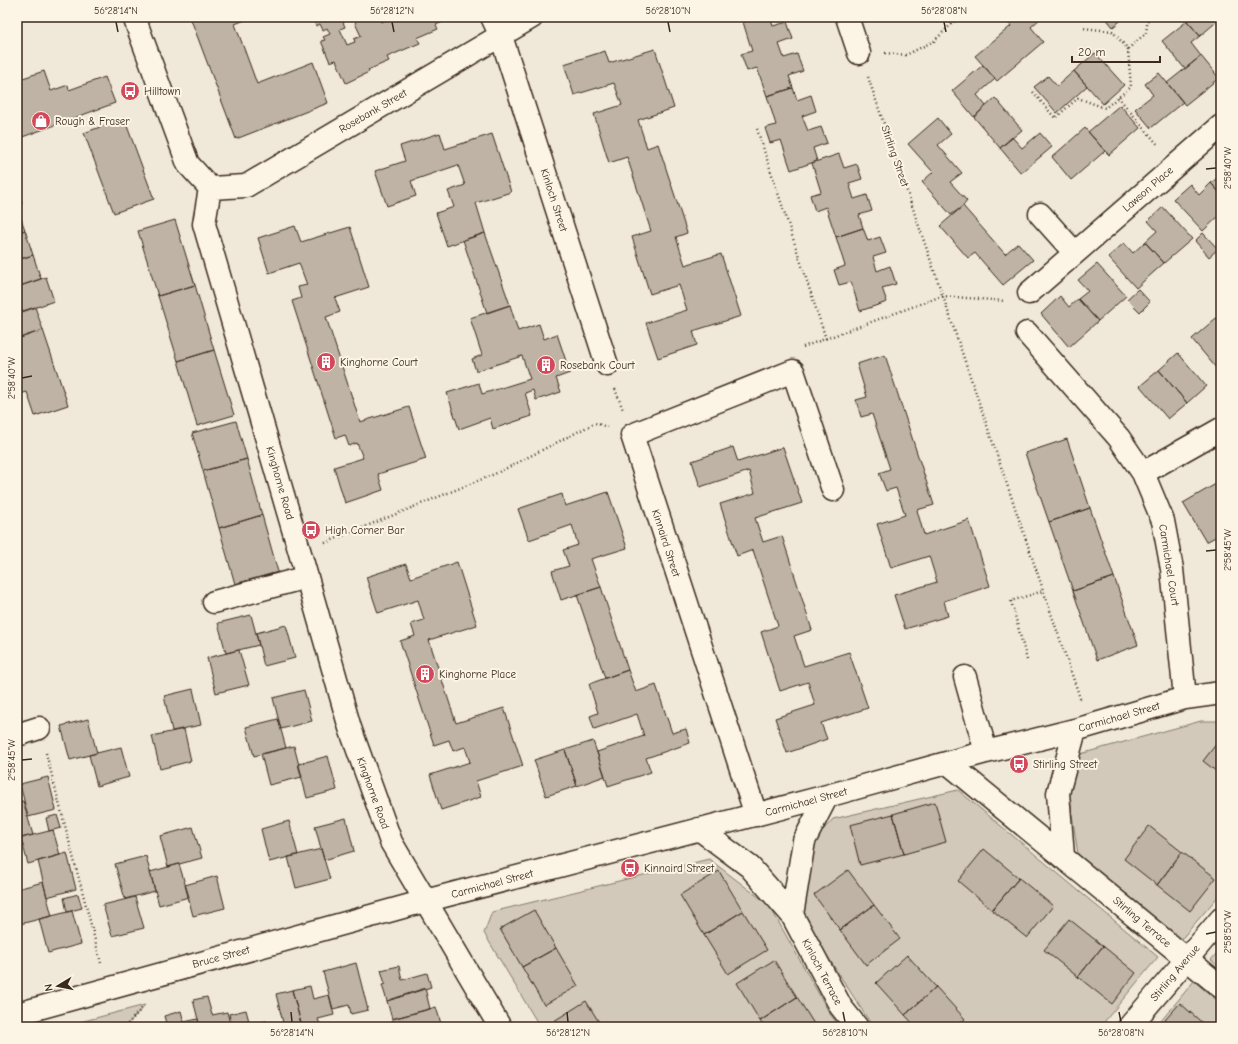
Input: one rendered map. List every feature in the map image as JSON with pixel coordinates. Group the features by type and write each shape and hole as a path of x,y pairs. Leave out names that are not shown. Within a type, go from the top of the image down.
{"street":[{"path":"134,17 188,164 210,188"},
{"name":"Rosebank Street","path":"210,188 246,186 496,26 532,17"},
{"path":"847,17 859,53"},
{"name":"Kinloch Street","path":"496,26 607,364"},
{"name":"Lawson Place","path":"1029,293 1074,252 1221,126"},
{"name":"Kinghorne Road","path":"210,188 204,224 350,728 391,842 500,1027"},
{"path":"1040,214 1074,252"},
{"name":"Carmichael Court","path":"1027,333 1119,438 1143,473 1163,521 1172,569 1185,698"},
{"path":"632,435 793,371 833,490"},
{"path":"1143,473 1221,429"},
{"name":"Kinnaird Street","path":"632,435 756,814"},
{"path":"214,602 307,577"},
{"path":"965,677 986,752"},
{"name":"Carmichael Street","path":"425,901 827,796 986,752 1082,728 1185,698 1221,693"},
{"path":"17,735 39,728"},
{"path":"1063,856 1058,793 1082,728"},
{"name":"Stirling Terrace","path":"948,763 1221,987"},
{"path":"792,915 804,841 827,796"},
{"name":"Kinloch Terrace","path":"700,829 750,867 792,915 841,1007 857,1027"},
{"name":"Bruce Street","path":"17,1014 425,901"},
{"name":"Stirling Avenue","path":"1129,1027 1221,919"},
{"path":"17,1020 19,1027"}],"path":[{"path":"889,54 906,55 934,41 959,17"},
{"path":"1128,49 1146,33 1148,17"},
{"path":"1033,92 1055,118 1078,98 1105,108 1131,87 1128,49 1112,31 1082,28"},
{"name":"Stirling Street","path":"859,53 1043,591 1082,728"},
{"path":"1118,98 1175,165"},
{"path":"757,129 826,339"},
{"path":"793,371 787,353 942,296 1017,302 1029,293"},
{"path":"607,364 632,435"},
{"path":"300,552 497,473 594,422 632,435"},
{"path":"1027,660 1011,601 1043,591"},
{"path":"39,728 107,988"}],"shaded area":[{"path":"1201,721 1221,721 1221,893 1179,942 1078,855 1069,793 1080,754"},
{"path":"958,790 1158,957 1100,1027 873,1027 802,917 813,841 833,819"},
{"path":"709,859 769,905 830,1014 840,1027 540,1027 484,933 492,912"},
{"path":"1221,948 1221,969 1211,960"},
{"path":"1194,981 1221,1004 1221,1027 1156,1027"},
{"path":"145,1005 125,1027 78,1027 80,1022"}],"building":[{"path":"190,17 244,17 245,20 235,24 257,84 313,62 328,103 236,139"},
{"path":"312,17 341,17 345,27 340,29 347,45 355,42 354,39 361,36 355,23 359,17 379,17 381,22 392,17 453,17 436,25 438,29 417,38 420,43 387,57 389,61 368,70 369,72 346,83 336,60 330,62 321,41 325,40 323,37 330,34 327,28 323,30 320,24 316,26"},
{"path":"741,17 759,17 743,22"},
{"path":"759,17 770,17 773,26 787,22 793,39 779,44 784,58 797,54 803,71 789,76 793,88 767,96 757,68 747,71 741,54 752,51 743,22"},
{"path":"1042,17 1031,27 1043,42 997,81 975,56 1011,26 1005,18"},
{"path":"1105,17 1125,17 1113,27"},
{"path":"1184,17 1221,17 1221,18 1200,36"},
{"path":"1187,21 1200,36 1191,43 1201,56 1185,69 1162,41"},
{"path":"655,49 674,108 638,120 647,148 658,144 687,233 676,237 685,265 721,254 741,316 693,331 697,345 658,358 646,323 687,310 679,285 650,294 632,237 651,231 627,157 609,163 594,114 622,105 614,83 574,95 564,64 605,51 609,63"},
{"path":"1095,53 1124,85 1103,104 1074,71"},
{"path":"1201,56 1219,78 1185,105 1167,83"},
{"path":"983,65 995,79 977,95 986,106 974,117 952,91"},
{"name":"Rough & Fraser","path":"44,71 51,91 68,85 69,90 105,77 115,103 17,139 17,80"},
{"path":"1074,71 1087,86 1057,113 1034,87 1048,76 1057,86"},
{"path":"1159,73 1183,102 1151,128 1135,109 1153,95 1145,84"},
{"path":"793,88 797,100 811,95 816,111 802,116 808,131 821,127 827,143 813,148 817,161 791,170 781,140 770,143 765,128 776,125 767,96"},
{"path":"995,98 1022,130 1000,148 974,117"},
{"path":"1120,105 1140,128 1109,155 1088,132"},
{"path":"124,118 154,199 114,213 84,133"},
{"path":"938,118 951,134 938,145 962,173 950,182 967,201 951,215 922,182 933,172 908,144"},
{"path":"1085,128 1105,151 1071,180 1052,157"},
{"path":"440,133 445,149 492,134 511,192 476,203 485,233 447,246 436,213 454,207 448,191 465,185 458,165 411,181 416,196 387,206 375,171 405,161 400,146"},
{"path":"1040,133 1052,147 1021,173 1000,148 1012,137 1022,148"},
{"path":"839,154 844,168 857,164 862,179 849,183 854,199 867,195 872,211 859,215 863,228 836,237 826,207 815,211 810,195 821,192 812,163"},
{"path":"1221,157 1221,169 1215,162"},
{"path":"1221,175 1221,194 1211,183"},
{"path":"1211,183 1221,194 1221,214 1203,231 1173,199 1190,184 1199,195"},
{"path":"17,189 22,204 17,205"},
{"path":"963,206 1005,254 1018,243 1033,260 1003,285 975,253 968,258 940,226"},
{"path":"17,207 25,230 17,233"},
{"path":"1163,207 1192,239 1164,263 1145,242 1157,231 1148,221"},
{"path":"175,220 195,285 158,296 138,231"},
{"name":"Kinghorne Court","path":"295,226 301,242 350,227 369,287 335,298 340,312 326,317 360,422 409,407 426,459 378,474 383,490 345,503 334,467 363,458 357,443 349,446 345,435 336,438 292,301 301,298 298,287 307,285 299,263 269,273 258,238"},
{"path":"863,228 868,241 880,237 886,253 873,257 877,271 890,266 896,284 882,288 887,302 860,311 851,282 839,285 834,270 845,266 836,237"},
{"path":"25,230 33,255 17,260 17,233"},
{"path":"485,233 510,305 487,313 463,240"},
{"path":"1203,233 1218,249 1209,257 1195,241"},
{"path":"1145,242 1164,263 1136,288 1108,257 1124,243 1133,253"},
{"path":"33,255 41,279 17,287 17,260"},
{"path":"1097,264 1126,296 1098,321 1078,299 1088,291 1078,280"},
{"path":"46,277 54,301 22,312 17,296 17,287"},
{"path":"195,285 214,350 178,361 158,296"},
{"path":"1138,289 1150,302 1140,312 1127,299"},
{"path":"1060,296 1069,307 1078,299 1098,321 1069,347 1041,314"},
{"name":"Rosebank Court","path":"510,305 518,331 539,324 544,339 557,334 570,373 556,378 561,392 536,400 533,390 525,393 532,416 493,429 490,418 459,429 447,393 479,383 482,394 530,379 522,356 476,371 472,359 482,355 470,318"},
{"path":"35,307 43,330 17,339 17,313"},
{"path":"1216,318 1221,323 1221,365 1217,369 1192,339"},
{"path":"43,330 68,405 35,416 27,392 20,394 17,386 17,375 21,374 17,361 17,339"},
{"path":"214,350 234,415 197,426 178,361"},
{"path":"1178,353 1206,386 1187,403 1159,370"},
{"path":"885,355 934,505 917,510 924,535 969,520 990,586 944,601 948,616 905,629 894,595 937,582 929,556 891,568 877,524 905,515 896,488 886,491 879,473 890,469 872,414 861,417 856,400 867,397 857,364"},
{"path":"1159,370 1187,403 1168,419 1140,386"},
{"path":"236,421 247,459 203,471 192,433"},
{"path":"1067,439 1090,508 1049,522 1025,453"},
{"path":"733,447 738,462 783,447 802,503 755,518 763,542 782,536 812,630 794,636 804,666 849,652 868,708 821,723 827,739 787,753 775,718 815,705 808,682 780,691 761,632 778,626 753,550 737,556 720,504 755,493 749,471 700,487 692,461"},
{"path":"247,459 262,515 219,528 203,471"},
{"path":"1221,481 1221,534 1206,542 1183,503"},
{"path":"608,492 627,548 591,559 601,587 561,600 552,571 569,566 563,550 578,545 572,525 529,540 518,509 562,494 565,506"},
{"path":"1090,508 1114,577 1073,591 1049,522"},
{"path":"262,515 278,572 235,584 219,528"},
{"name":"Kinghorne Place","path":"457,562 477,625 429,640 456,723 504,708 523,766 476,781 481,797 441,810 430,775 470,762 465,747 453,751 449,740 434,745 400,641 415,636 411,624 424,620 418,600 378,613 366,577 406,564 411,578"},
{"path":"1114,577 1138,645 1097,660 1073,591"},
{"path":"601,587 628,670 605,678 577,595"},
{"path":"251,615 259,645 226,653 218,623"},
{"path":"286,625 295,658 264,666 256,633"},
{"path":"239,650 249,685 216,693 207,658"},
{"path":"628,670 636,692 656,685 672,733 686,729 690,743 646,758 651,772 608,786 597,752 644,736 637,714 594,729 590,716 598,713 589,684"},
{"path":"193,689 201,725 172,731 164,696"},
{"path":"304,690 312,721 281,729 273,698"},
{"path":"88,719 97,753 70,760 61,726"},
{"path":"278,719 286,748 254,756 246,727"},
{"path":"184,729 191,761 160,769 152,736"},
{"path":"1221,738 1221,775 1203,761"},
{"path":"593,741 605,776 577,786 565,750"},
{"path":"294,746 302,777 269,785 261,754"},
{"path":"121,747 129,777 97,786 89,755"},
{"path":"565,750 577,786 546,796 534,760"},
{"path":"328,756 337,790 307,798 298,764"},
{"path":"48,777 56,810 28,817 20,784"},
{"path":"23,801 33,835 17,839 17,802"},
{"path":"935,802 946,842 904,854 893,814"},
{"path":"893,814 904,854 860,865 850,825"},
{"path":"57,815 61,828 49,831 46,818"},
{"path":"346,818 354,851 324,860 315,826"},
{"path":"289,821 298,855 269,862 261,829"},
{"path":"1149,826 1182,852 1157,885 1124,859"},
{"path":"193,827 202,858 168,867 160,836"},
{"path":"53,830 60,855 28,864 21,838"},
{"path":"321,849 330,879 296,888 288,857"},
{"path":"984,849 1019,878 992,910 958,881"},
{"path":"1182,852 1216,878 1190,911 1157,885"},
{"path":"67,853 76,889 47,897 38,861"},
{"path":"146,856 155,891 125,899 115,864"},
{"path":"179,864 189,897 159,905 150,872"},
{"path":"848,870 874,905 840,930 814,895"},
{"path":"719,871 743,911 704,935 680,895"},
{"path":"217,876 225,908 193,916 185,885"},
{"path":"1019,878 1053,906 1027,938 992,910"},
{"path":"43,882 52,916 20,924 17,913 17,889"},
{"path":"78,894 82,908 67,912 64,898"},
{"path":"135,897 144,928 112,936 103,905"},
{"path":"874,905 900,939 866,965 840,930"},
{"path":"534,910 556,948 522,967 500,929"},
{"path":"72,911 81,944 48,953 39,919"},
{"path":"743,911 767,950 728,974 704,935"},
{"path":"1069,919 1103,946 1078,977 1044,950"},
{"path":"1103,946 1136,973 1112,1004 1078,977"},
{"path":"556,948 578,986 544,1005 522,967"},
{"path":"907,955 936,987 905,1015 876,983"},
{"path":"774,960 797,997 760,1021 737,983"},
{"path":"356,963 368,1010 351,1014 349,1005 333,1009 323,972"},
{"path":"399,966 402,980 427,973 431,987 387,1001 382,985 385,984 381,970"},
{"path":"310,986 313,999 329,995 334,1015 318,1019 321,1027 302,1027 292,990"},
{"path":"936,987 965,1019 956,1027 916,1027 905,1015"},
{"path":"425,988 430,1009 392,1019 387,1001"},
{"path":"292,990 302,1027 284,1027 276,994"},
{"path":"207,997 212,1015 227,1012 231,1027 200,1027 193,1000"},
{"path":"797,997 816,1027 764,1027 760,1021"},
{"path":"586,1001 602,1027 557,1027 554,1021"},
{"path":"1180,1003 1207,1027 1159,1027"},
{"path":"436,1007 442,1027 394,1027 392,1019"},
{"path":"246,1010 250,1025 266,1021 267,1027 232,1027 229,1014"},
{"path":"181,1011 184,1022 198,1019 200,1027 167,1027 164,1016"}],"place":[{"name":"Hilltown","path":"130,91"},
{"name":"Rough & Fraser","path":"41,121"},
{"name":"Kinghorne Court","path":"326,362"},
{"name":"Rosebank Court","path":"546,365"},
{"name":"High Corner Bar","path":"311,530"},
{"name":"Kinghorne Place","path":"425,674"},
{"name":"Stirling Street","path":"1019,764"},
{"name":"Kinnaird Street","path":"630,868"}]}
